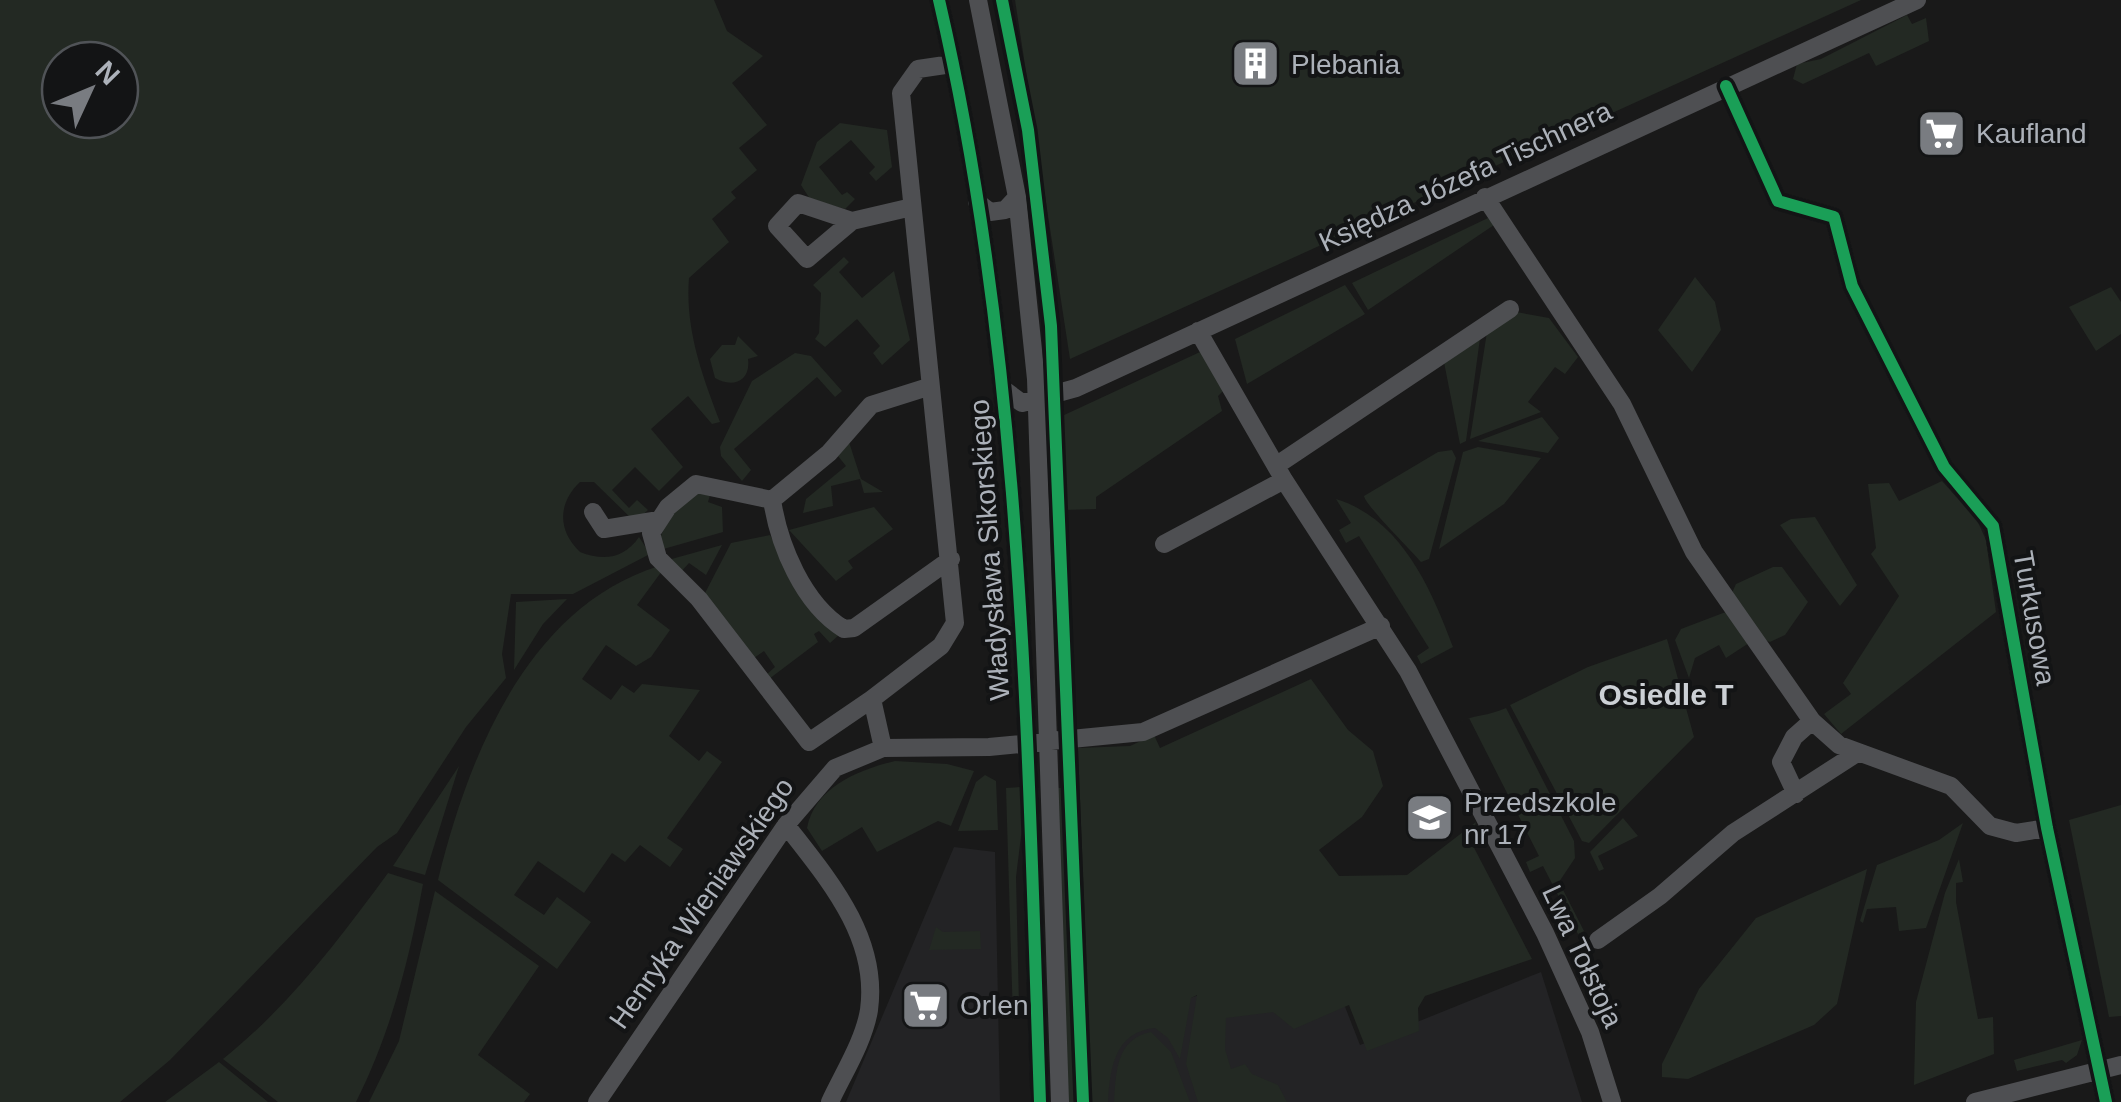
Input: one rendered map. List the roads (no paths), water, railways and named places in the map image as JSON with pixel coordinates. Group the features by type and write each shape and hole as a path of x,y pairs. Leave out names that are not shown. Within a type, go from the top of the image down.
{"street":[{"name":"Władysława Sikorskiego","path":"939,0 976,202 1003,389 1037,741 1060,1102"},
{"name":"Władysława Sikorskiego","path":"978,0 1017,197 1037,400 1040,1102"},
{"name":"Księdza Józefa Tischnera","path":"1037,400 1076,388 1484,196 1917,0"},
{"path":"772,500 696,484 651,533 658,558 699,600 809,742 941,646 955,623 901,92 918,70 952,64"},
{"name":"Turkusowa","path":"1726,86 1778,200 1828,212 1840,225 1852,286 1944,467 1993,526 2047,828 2095,1069 2106,1102"},
{"path":"1484,196 1599,368 1687,540 1812,721 1840,745 1857,753 1951,786 1990,826 2003,832 2047,828"},
{"path":"976,202 990,212 1006,210 1017,197"},
{"path":"852,221 912,208"},
{"path":"988,277 1000,266 1013,263 1026,271"},
{"path":"1164,544 1280,473 1510,308"},
{"name":"Lwa Tołstoja","path":"1198,331 1280,473 1381,626 1545,933 1590,1032 1612,1102"},
{"path":"772,500 829,453 871,404 928,387"},
{"name":"Władysława Sikorskiego","path":"1003,389 1022,403 1037,400"},
{"path":"772,500 778,539 818,605 844,629 854,628 951,559"},
{"path":"593,512 604,529 659,520"},
{"path":"1037,741 1142,732 1381,626"},
{"path":"872,698 883,748"},
{"path":"1796,794 1781,762 1794,737 1812,721"},
{"name":"Henryka Wieniawskiego","path":"597,1102 786,826 835,768 883,748 1037,741"},
{"path":"1598,940 1660,896 1732,833 1857,753"},
{"path":"786,826 844,904 864,944 869,1011 830,1102"},
{"path":"1975,1102 2121,1065"}],"place":[{"name":"Plebania","path":"1256,64"},
{"name":"Kaufland","path":"1941,133"},
{"name":"Przedszkole nr 17","path":"1429,818"},
{"name":"Orlen","path":"925,1005"}],"district":[{"name":"Osiedle T","path":"1666,695"}]}
